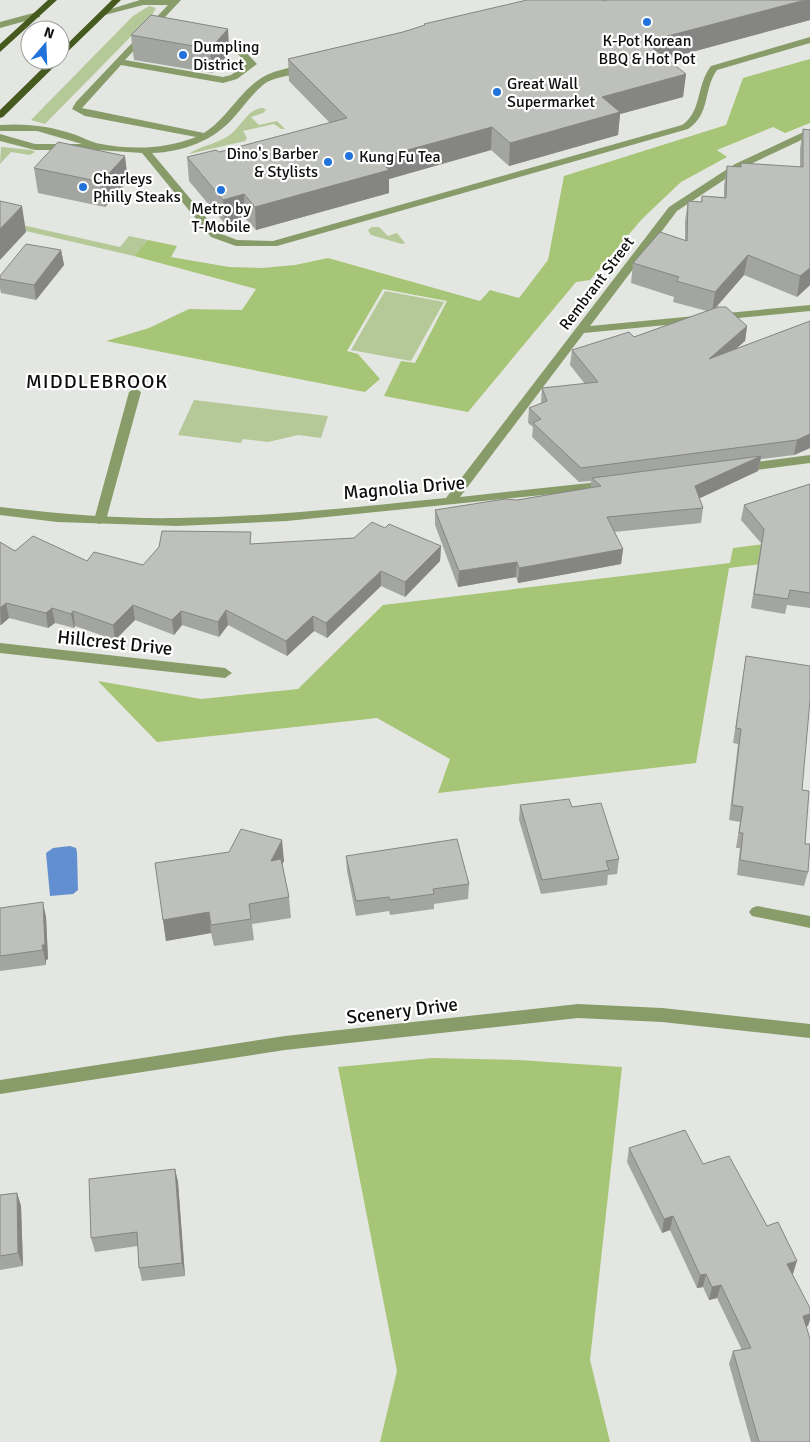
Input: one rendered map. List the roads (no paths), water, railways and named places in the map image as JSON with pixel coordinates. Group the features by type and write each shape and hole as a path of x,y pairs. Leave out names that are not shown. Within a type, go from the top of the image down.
{"main road":[{"path":"0,49 53,0"},
{"path":"70,46 117,0"},
{"path":"0,115 46,70"}],"street":[{"path":"105,12 143,2 176,1"},
{"path":"176,1 150,34 118,62 78,104 77,109 85,113 205,136"},
{"path":"0,25 37,16"},
{"path":"146,152 215,235 236,243 273,244 685,127 698,116 710,74 714,68 810,40"},
{"path":"118,62 223,80 234,77 252,64 239,50 199,43"},
{"path":"0,137 12,141 49,147 98,147 146,152 175,147 205,136 225,122 261,82 285,72 318,64"},
{"path":"0,128 28,126 73,136 98,147"},
{"name":"Rembrant Street","path":"450,502 673,210 707,184 776,146 810,132"},
{"path":"581,330 810,308"},
{"path":"100,520 135,392"},
{"path":"730,470 810,459"},
{"name":"Magnolia Drive","path":"0,511 100,520 176,522 278,517 450,502 617,484"},
{"name":"Hillcrest Drive","path":"0,648 225,673"},
{"path":"757,912 810,922"},
{"name":"Scenery Drive","path":"0,1087 285,1043 578,1011 662,1016 810,1031"}],"water":[{"path":"70,846 76,848 77,852 78,890 73,894 50,896 46,853 53,848"}],"place":[{"name":"K-Pot Korean BBQ & Hot Pot","path":"647,22"},
{"name":"Dumpling District","path":"183,55"},
{"name":"Great Wall Supermarket","path":"497,92"},
{"name":"Kung Fu Tea","path":"349,156"},
{"name":"Dino's Barber & Stylists","path":"328,162"},
{"name":"Charleys Philly Steaks","path":"83,187"},
{"name":"Metro by T-Mobile","path":"221,190"}],"district":[{"name":"MIDDLEBROOK","path":"97,381"}]}
